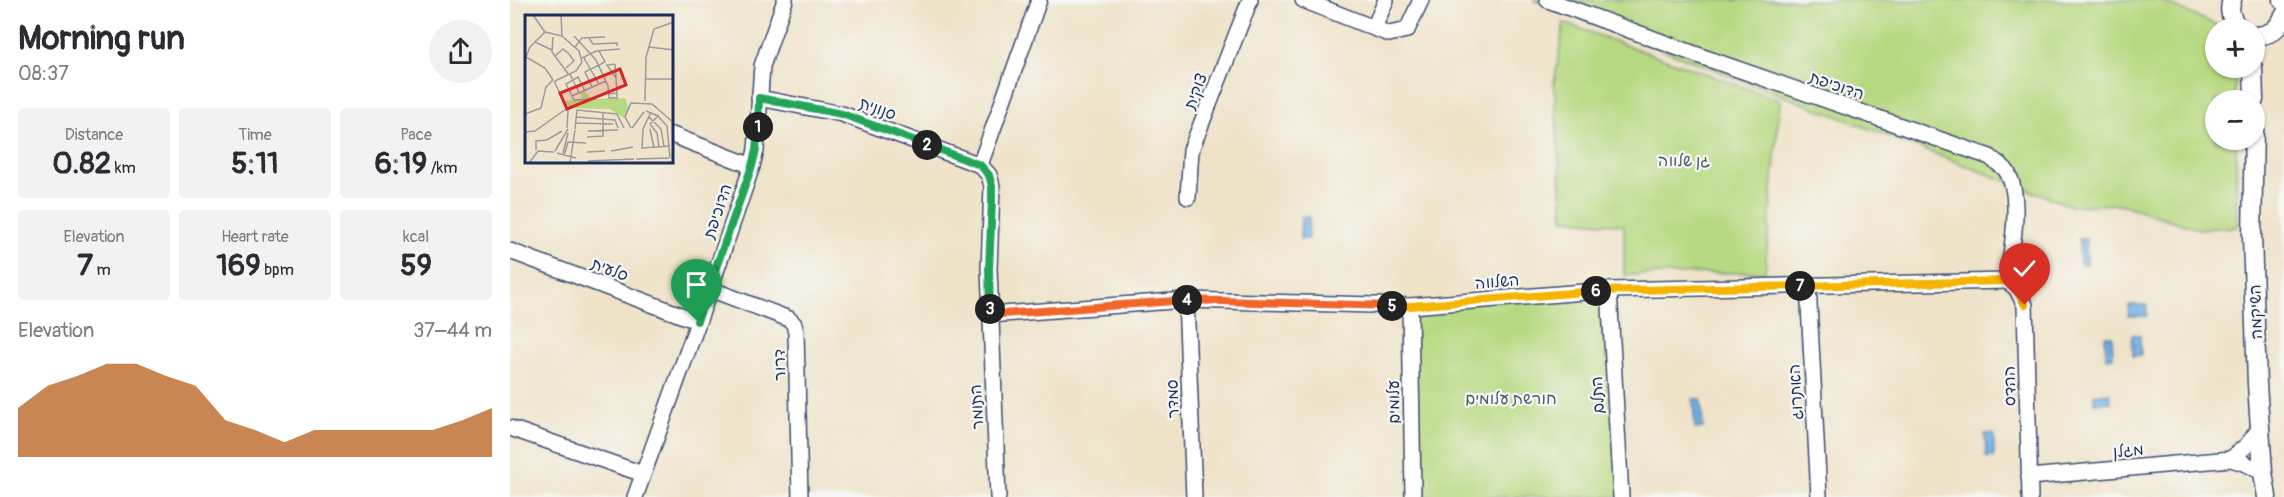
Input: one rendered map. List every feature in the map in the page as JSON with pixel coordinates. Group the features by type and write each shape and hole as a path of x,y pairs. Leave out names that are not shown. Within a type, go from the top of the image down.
{"street":[{"name":"הדוכיפת","path":"635,497 752,166 756,150 762,66 785,0"},
{"path":"980,165 1039,0"},
{"name":"צוקית","path":"1188,197 1191,150 1250,0"},
{"path":"1303,0 1389,34 1407,30 1421,0"},
{"path":"1374,28 1386,0"},
{"name":"הדוכיפת","path":"1548,0 1702,57 1990,157 2005,169 2013,186 2014,222 2007,281"},
{"path":"2232,0 2230,12 2232,18"},
{"path":"2265,35 2277,28 2284,17"},
{"name":"סנונית","path":"759,98 842,114 980,165"},
{"path":"674,136 752,166"},
{"name":"השיקמה","path":"2254,150 2252,236 2260,428 2267,497"},
{"name":"התומר","path":"980,165 989,175 992,186 989,269 998,497"},
{"name":"סלעית","path":"510,250 697,321"},
{"name":"השלווה","path":"990,315 1186,300 1410,306 1609,290 2007,281"},
{"name":"ההדס","path":"2007,281 2016,288 2025,305 2030,497"},
{"name":"האתרוג","path":"1808,285 1819,497"},
{"name":"דרור","path":"710,289 789,319 794,324 800,497"},
{"name":"התלם","path":"1609,290 1622,497"},
{"name":"סמדר","path":"1186,300 1194,497"},
{"name":"עלומים","path":"1410,306 1413,497"},
{"path":"510,428 643,474"},
{"path":"2231,459 2247,445 2260,428"},
{"name":"מגלן","path":"2029,477 2231,459 2263,472"}],"green space":[{"path":"1533,0 2159,0 2205,20 2205,78 2235,78 2235,90 2205,90 2205,150 2236,150 2237,227 2198,229 2120,204 2071,206"},
{"name":"גן שלווה","path":"1564,23 1780,100 1765,272 1624,275 1624,225 1563,219 1554,83"},
{"name":"חורשת עלומים","path":"1609,290 1621,497 1413,497 1410,306"}],"water":[{"path":"1301,217 1309,217 1308,239 1300,239"},
{"path":"2079,239 2086,239 2087,264 2080,264"},
{"path":"2129,305 2147,305 2147,316 2128,316"},
{"path":"2132,335 2140,335 2141,355 2133,356"},
{"path":"2105,336 2112,336 2113,357 2106,358"},
{"path":"2110,393 2111,402 2094,403 2094,395"},
{"path":"1693,399 1701,399 1703,428 1695,429"},
{"path":"1985,434 1994,434 1994,457 1986,457"}],"route":[{"path":"697,321 752,166 758,132 759,98 842,114 980,165 989,175 992,186 990,315 1186,300 1410,306 1609,290 2007,281 2016,288 2025,305"}]}
